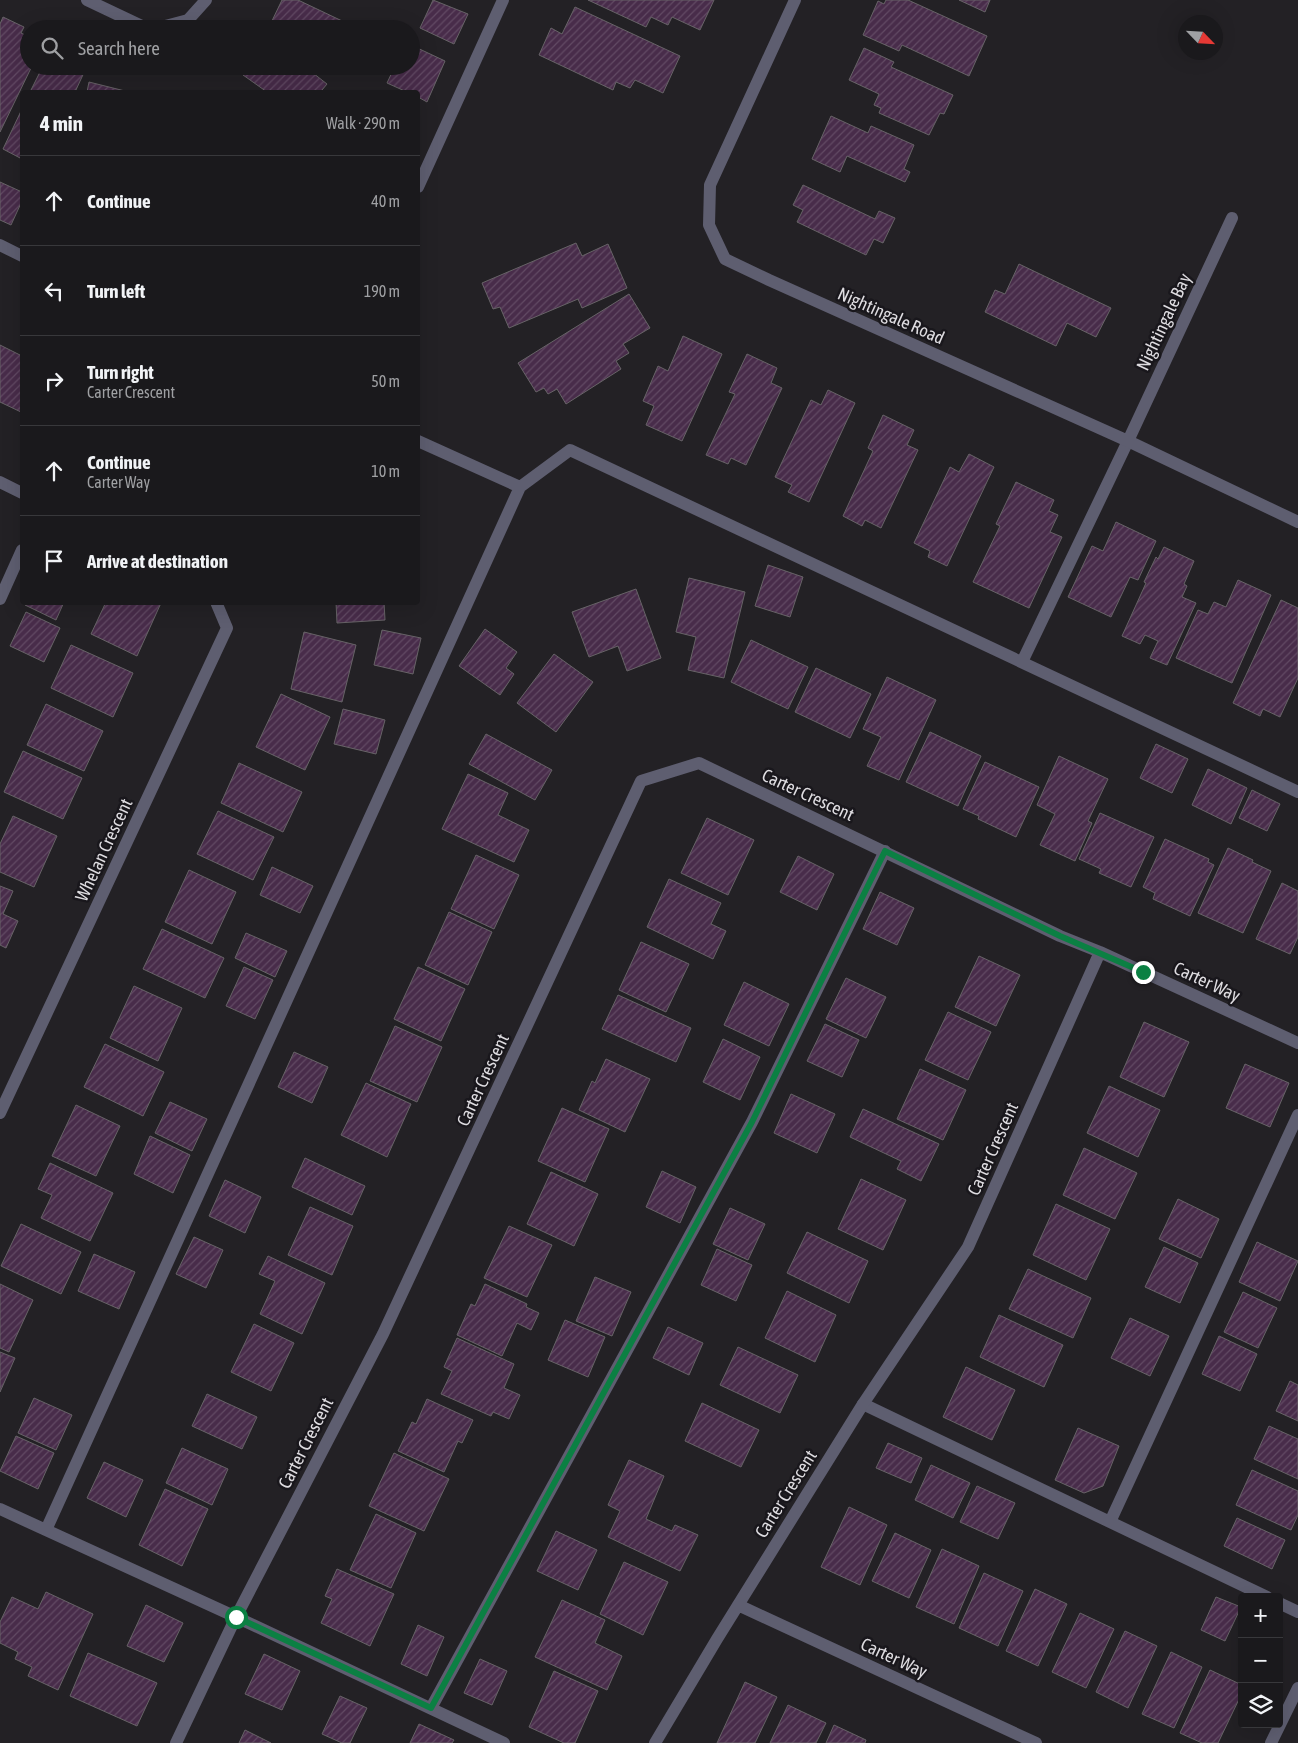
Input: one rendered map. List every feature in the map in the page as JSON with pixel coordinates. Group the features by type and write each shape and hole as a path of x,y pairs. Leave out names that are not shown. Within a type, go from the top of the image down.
{"street":[{"path":"87,0 129,20"},
{"path":"188,20 206,0"},
{"path":"420,183 503,0"},
{"name":"Nightingale Road","path":"795,0 710,185 709,225 724,259 1128,441 1298,522"},
{"name":"Nightingale Bay","path":"1022,662 1232,218"},
{"path":"0,245 20,255"},
{"path":"420,442 520,487"},
{"path":"46,1530 520,487 570,450 1298,792"},
{"path":"0,482 20,492"},
{"path":"0,599 20,554"},
{"name":"Whelan Crescent","path":"0,1113 227,628 217,605"},
{"name":"Carter Crescent","path":"176,1743 236,1617 383,1334 641,782 699,763 1060,936 1100,952 968,1247 863,1404 738,1604 655,1743"},
{"path":"431,1708 752,1122 885,851"},
{"name":"Carter Way","path":"1100,952 1298,1043"},
{"path":"1110,1522 1298,1115"},
{"path":"863,1404 1259,1593"},
{"path":"0,1509 504,1743"},
{"name":"Carter Way","path":"738,1604 1036,1743"},
{"path":"1283,1605 1298,1612"},
{"path":"1271,1743 1298,1688"}],"building":[{"path":"282,0 298,0 340,20 272,20"},
{"path":"433,0 468,14 454,44 420,28"},
{"path":"588,0 714,0 700,30 672,17 668,25 651,17 646,27"},
{"path":"886,0 908,0 987,36 969,76 902,45 899,51 863,35 878,1 884,4"},
{"path":"959,0 990,0 985,12"},
{"path":"575,7 680,56 663,93 635,80 630,88 616,82 613,90 539,55 551,28 562,34"},
{"path":"3,17 20,25 20,75 28,75 0,132 0,24"},
{"path":"864,48 894,62 891,67 953,95 944,114 940,113 929,135 879,113 881,108 874,105 879,94 849,80"},
{"path":"420,49 445,61 427,102 420,98 420,90 403,90 387,83 391,75 420,75"},
{"path":"38,75 83,75 76,90 31,90"},
{"path":"243,75 316,75 327,84 322,90 264,90"},
{"path":"89,82 121,90 87,90"},
{"path":"20,113 20,158 3,149"},
{"path":"831,116 868,133 871,126 914,145 904,169 910,172 905,182 847,156 840,172 812,159"},
{"path":"0,182 20,191 20,205 11,225 0,220"},
{"path":"803,185 875,219 879,211 895,218 883,243 874,239 866,255 797,222 803,210 793,205"},
{"path":"576,243 582,256 608,244 627,288 582,308 578,299 509,328 500,307 493,309 482,283"},
{"path":"1019,264 1111,308 1096,337 1067,323 1056,346 985,312 995,290 1005,294"},
{"path":"629,294 650,328 623,344 629,353 616,361 621,369 566,404 557,389 548,394 544,388 536,392 518,363"},
{"path":"683,336 722,354 682,441 646,425 654,406 643,401 658,366 668,371"},
{"path":"0,345 20,355 20,412 0,402"},
{"path":"747,354 777,368 771,383 782,388 746,465 731,458 728,464 706,455 735,394 729,392"},
{"path":"828,390 855,403 809,502 788,492 792,485 775,477 811,400 821,405"},
{"path":"883,415 914,430 907,445 918,450 881,528 865,520 862,526 843,516 873,451 868,448"},
{"path":"969,454 994,467 947,566 928,557 930,551 914,543 950,467 959,472"},
{"path":"1016,482 1054,500 1049,511 1058,515 1050,532 1062,537 1029,608 973,582 1000,526 996,524"},
{"path":"1116,522 1156,541 1138,580 1130,577 1111,617 1068,597 1092,546 1103,551"},
{"path":"1164,547 1194,561 1184,584 1187,586 1182,597 1196,603 1167,665 1150,658 1158,641 1145,635 1140,644 1122,636 1146,583 1144,582 1156,557 1158,559"},
{"path":"768,565 803,577 790,617 755,606"},
{"path":"689,578 745,592 724,678 688,670 696,637 676,632"},
{"path":"1238,580 1271,595 1232,683 1176,658 1198,610 1208,614 1214,602 1226,607"},
{"path":"636,589 661,658 627,671 618,646 589,657 572,612"},
{"path":"1281,600 1298,608 1298,678 1280,717 1263,709 1260,716 1233,703"},
{"path":"25,605 63,605 56,620"},
{"path":"105,605 160,605 137,656 91,634"},
{"path":"336,605 384,605 385,620 337,623"},
{"path":"26,612 60,628 44,662 10,646"},
{"path":"485,629 517,652 506,668 514,674 500,695 459,666"},
{"path":"382,630 421,638 413,674 374,665"},
{"path":"304,632 356,645 342,702 291,689"},
{"path":"751,640 808,667 788,709 731,682"},
{"path":"71,645 133,673 113,717 51,688"},
{"path":"554,654 593,682 556,732 517,703"},
{"path":"816,668 871,694 850,738 795,712"},
{"path":"887,677 936,700 899,780 867,766 881,737 863,729"},
{"path":"281,694 330,717 305,770 256,747"},
{"path":"46,704 103,731 84,771 27,745"},
{"path":"343,709 385,720 376,754 334,744"},
{"path":"930,732 981,756 958,806 906,782"},
{"path":"486,734 552,770 535,800 469,764"},
{"path":"1156,744 1188,759 1172,793 1140,778"},
{"path":"23,751 82,778 63,819 4,792"},
{"path":"1059,756 1108,779 1088,821 1092,823 1075,861 1040,845 1055,814 1037,805"},
{"path":"985,762 1039,787 1016,837 978,819 979,816 963,809"},
{"path":"239,763 302,792 283,832 221,803"},
{"path":"1208,769 1247,788 1231,824 1192,805"},
{"path":"468,774 508,793 498,815 529,830 514,862 442,829"},
{"path":"1252,790 1280,804 1267,831 1239,818"},
{"path":"218,811 274,837 253,880 197,854"},
{"path":"1100,813 1154,837 1131,887 1099,873 1101,869 1079,859"},
{"path":"13,816 57,836 34,887 0,872 0,844"},
{"path":"707,818 754,840 728,895 681,873"},
{"path":"1165,839 1209,859 1208,862 1214,865 1190,916 1153,899 1155,893 1143,887"},
{"path":"1228,848 1271,871 1243,933 1198,913"},
{"path":"476,855 519,875 494,929 451,909"},
{"path":"798,856 834,874 817,910 780,892"},
{"path":"272,867 313,886 300,913 260,895"},
{"path":"189,870 236,892 212,944 165,922"},
{"path":"669,879 721,903 711,924 726,931 713,959 647,927"},
{"path":"1282,883 1298,891 1298,937 1290,954 1256,939"},
{"path":"0,886 13,891 3,914 18,921 6,948 0,945"},
{"path":"880,892 914,908 897,945 863,929"},
{"path":"449,912 492,932 468,985 425,965"},
{"path":"162,929 224,958 205,998 143,969"},
{"path":"246,933 287,951 275,977 235,958"},
{"path":"641,942 689,964 666,1012 619,990"},
{"path":"979,956 1020,975 996,1026 955,1007"},
{"path":"244,967 273,980 255,1019 226,1006"},
{"path":"418,967 465,989 441,1041 394,1019"},
{"path":"846,978 886,997 866,1038 826,1019"},
{"path":"744,982 789,1004 769,1046 724,1025"},
{"path":"134,986 182,1008 158,1061 110,1038"},
{"path":"618,995 691,1028 676,1062 602,1029"},
{"path":"948,1012 991,1032 968,1080 925,1060"},
{"path":"1144,1022 1189,1042 1164,1097 1120,1077"},
{"path":"825,1024 859,1040 842,1077 807,1061"},
{"path":"395,1026 442,1047 417,1102 370,1081"},
{"path":"723,1039 760,1057 740,1100 703,1082"},
{"path":"105,1044 164,1072 143,1116 84,1087"},
{"path":"294,1052 328,1067 312,1103 278,1087"},
{"path":"606,1059 650,1079 625,1132 579,1110 592,1081 595,1083"},
{"path":"1245,1064 1289,1083 1270,1127 1226,1108"},
{"path":"920,1069 966,1090 943,1140 897,1119"},
{"path":"366,1083 411,1104 387,1157 341,1135"},
{"path":"1109,1086 1160,1110 1138,1157 1087,1133"},
{"path":"791,1094 835,1114 817,1153 774,1133"},
{"path":"170,1102 207,1119 192,1151 155,1133"},
{"path":"76,1105 120,1126 96,1176 52,1156"},
{"path":"562,1108 609,1129 585,1182 538,1161"},
{"path":"863,1109 939,1144 921,1181 897,1169 901,1161 850,1137"},
{"path":"150,1136 190,1155 173,1193 134,1174"},
{"path":"1084,1148 1137,1173 1115,1219 1063,1195"},
{"path":"305,1158 365,1186 352,1215 292,1187"},
{"path":"50,1163 113,1193 90,1241 41,1218 52,1195 38,1189"},
{"path":"662,1171 696,1187 680,1223 646,1207"},
{"path":"551,1172 598,1194 574,1246 527,1224"},
{"path":"861,1179 906,1200 883,1250 838,1229"},
{"path":"225,1180 261,1197 245,1233 209,1216"},
{"path":"1178,1199 1219,1219 1201,1258 1159,1239"},
{"path":"1056,1204 1110,1229 1086,1280 1033,1255"},
{"path":"310,1207 353,1226 332,1275 288,1255"},
{"path":"730,1208 765,1224 748,1260 713,1244"},
{"path":"21,1224 81,1252 61,1294 1,1266"},
{"path":"509,1226 552,1245 527,1297 484,1278"},
{"path":"807,1232 868,1261 849,1303 787,1273"},
{"path":"194,1237 223,1250 206,1288 176,1274"},
{"path":"1257,1242 1298,1261 1280,1301 1239,1282"},
{"path":"1164,1247 1198,1263 1180,1303 1145,1287"},
{"path":"717,1249 752,1265 736,1301 701,1285"},
{"path":"94,1254 135,1272 119,1309 78,1291"},
{"path":"268,1256 325,1283 302,1334 260,1314 275,1281 259,1274"},
{"path":"1028,1269 1091,1298 1073,1338 1009,1309"},
{"path":"595,1277 631,1292 612,1336 576,1321"},
{"path":"0,1284 33,1300 9,1352 0,1348"},
{"path":"485,1284 527,1304 526,1307 539,1313 531,1330 517,1323 502,1356 457,1335 471,1304 475,1306"},
{"path":"787,1291 836,1315 815,1362 765,1338"},
{"path":"1243,1292 1277,1308 1258,1348 1224,1332"},
{"path":"999,1315 1063,1345 1044,1387 980,1357"},
{"path":"1130,1318 1169,1336 1150,1376 1111,1358"},
{"path":"565,1320 605,1337 588,1377 548,1360"},
{"path":"254,1324 294,1343 271,1391 231,1372"},
{"path":"668,1327 703,1343 689,1375 653,1358"},
{"path":"1219,1336 1257,1354 1240,1391 1202,1374"},
{"path":"457,1338 514,1364 504,1388 520,1395 509,1419 493,1412 491,1416 441,1394 452,1371 444,1367"},
{"path":"738,1347 798,1375 780,1413 720,1385"},
{"path":"0,1352 15,1358 0,1392"},
{"path":"966,1367 1015,1390 992,1440 943,1417"},
{"path":"1290,1381 1298,1385 1298,1421 1276,1411"},
{"path":"207,1394 257,1417 242,1449 192,1426"},
{"path":"34,1398 72,1415 56,1450 18,1433"},
{"path":"427,1399 473,1420 462,1443 458,1441 444,1472 398,1451 412,1422 416,1424"},
{"path":"702,1403 759,1430 741,1467 685,1441"},
{"path":"1269,1426 1298,1439 1298,1479 1254,1459"},
{"path":"1078,1428 1119,1446 1103,1486 1084,1493 1055,1480"},
{"path":"16,1436 54,1453 38,1489 0,1471"},
{"path":"888,1443 922,1458 911,1483 876,1468"},
{"path":"182,1448 228,1469 212,1505 166,1483"},
{"path":"394,1453 449,1479 424,1531 369,1506"},
{"path":"629,1460 664,1476 646,1519 672,1531 675,1525 698,1535 680,1571 608,1537 620,1511 608,1505"},
{"path":"104,1462 143,1480 126,1517 87,1498"},
{"path":"931,1465 970,1483 953,1518 915,1500"},
{"path":"1252,1470 1298,1491 1298,1515 1291,1530 1236,1505"},
{"path":"977,1486 1015,1503 998,1539 960,1522"},
{"path":"165,1489 208,1509 182,1566 139,1545"},
{"path":"849,1507 887,1525 860,1585 821,1567"},
{"path":"376,1514 416,1533 391,1588 350,1570"},
{"path":"1237,1518 1285,1540 1272,1569 1224,1546"},
{"path":"556,1531 597,1550 578,1590 537,1571"},
{"path":"895,1533 931,1550 909,1598 872,1581"},
{"path":"942,1549 979,1566 954,1624 916,1607"},
{"path":"624,1562 668,1582 643,1635 600,1614"},
{"path":"337,1569 394,1594 370,1646 321,1623 332,1599 325,1596"},
{"path":"984,1573 1023,1591 998,1646 959,1628"},
{"path":"1035,1589 1067,1604 1038,1666 1006,1651"},
{"path":"46,1592 93,1614 58,1690 28,1676 32,1667 15,1659 18,1652 0,1643 0,1622 12,1597 38,1609"},
{"path":"1216,1597 1238,1606 1238,1613 1225,1641 1201,1630"},
{"path":"562,1600 605,1620 595,1643 622,1656 607,1690 535,1657"},
{"path":"146,1605 183,1623 164,1662 127,1646"},
{"path":"1080,1613 1114,1629 1086,1688 1052,1672"},
{"path":"418,1625 444,1637 427,1676 401,1664"},
{"path":"1125,1631 1157,1646 1128,1708 1096,1692"},
{"path":"1171,1652 1202,1667 1174,1728 1142,1714"},
{"path":"88,1653 157,1683 137,1726 70,1696"},
{"path":"264,1654 300,1671 282,1710 245,1694"},
{"path":"480,1659 507,1671 492,1705 464,1693"},
{"path":"1210,1670 1238,1683 1238,1701 1218,1743 1202,1743 1180,1733"},
{"path":"554,1671 598,1691 575,1743 564,1743 529,1727"},
{"path":"745,1682 777,1697 755,1743 717,1743"},
{"path":"340,1696 367,1708 350,1743 342,1743 322,1734"},
{"path":"788,1705 826,1723 816,1743 770,1743"},
{"path":"419,1724 454,1740 452,1743 410,1743"},
{"path":"834,1725 866,1740 865,1743 826,1743"},
{"path":"245,1730 271,1743 239,1743"}],"route":[{"path":"236,1617 431,1708 752,1122 885,851 1060,936 1143,972"}]}
